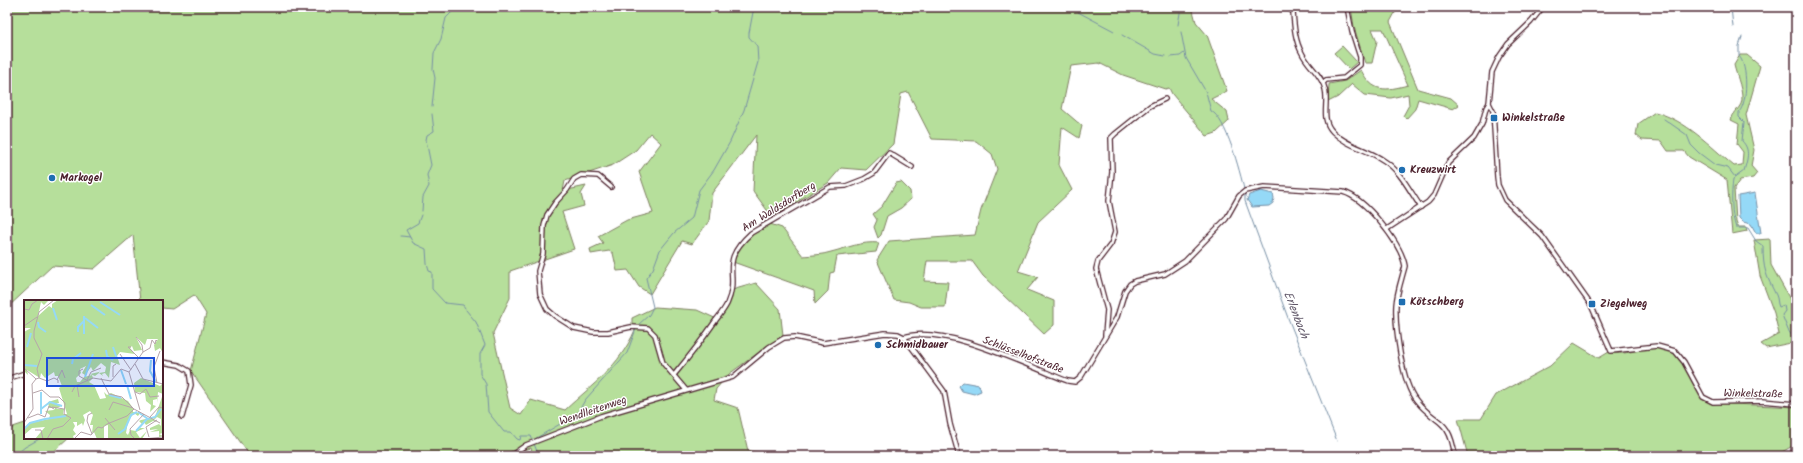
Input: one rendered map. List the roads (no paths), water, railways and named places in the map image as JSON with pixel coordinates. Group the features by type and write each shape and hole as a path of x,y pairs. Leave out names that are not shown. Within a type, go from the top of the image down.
{"street":[{"path":"1287,7 1293,12 1296,36 1302,54 1323,83 1326,90 1325,117 1332,131 1341,139 1381,158 1391,166 1404,181 1421,207"},
{"path":"1323,83 1328,79 1344,78 1360,65 1360,57 1352,32 1347,7"},
{"name":"Winkelstraße","path":"1543,7 1531,22 1508,44 1499,56 1492,72 1489,103 1493,111 1497,181 1505,200 1542,236 1586,298 1611,351 1656,346 1675,351 1684,362 1704,398 1712,402 1762,401 1796,404"},
{"path":"1104,335 1107,310 1096,269 1098,261 1111,244 1116,232 1109,201 1112,172 1111,138 1150,106 1166,99"},
{"path":"1455,456 1451,436 1446,426 1417,403 1407,385 1398,338 1396,318 1396,304 1405,266 1387,229 1421,207 1434,195 1448,163 1474,138 1482,124 1486,108 1489,103"},
{"name":"Am Waldsdorfberg","path":"674,375 708,334 726,305 730,294 732,255 740,243 751,233 830,187 846,186 864,179 874,173 888,154 912,167"},
{"path":"611,187 598,176 582,176 574,179 551,209 544,226 543,254 538,271 540,294 547,309 559,320 574,328 593,332 608,332 631,327 648,328 655,336 663,363 686,390"},
{"name":"Schlüsselhofstraße","path":"686,390 733,377 764,351 784,338 795,336 822,343 885,333 898,334 904,337 931,335 946,337 1006,356 1072,382 1081,377 1104,335 1117,317 1125,291 1130,284 1135,281 1164,274 1185,261 1226,219 1241,194 1251,189 1264,187 1345,193 1364,206 1387,229"},
{"path":"904,337 944,391 950,424 959,456"},
{"path":"163,362 179,365 189,371 191,385 182,417"},
{"path":"7,379 24,373"},
{"name":"Wendlleitenweg","path":"510,456 533,442 601,416 686,390"}],"water":[{"path":"1261,191 1273,194 1273,203 1269,206 1252,207 1247,200 1249,195"},
{"path":"1755,193 1761,233 1756,233 1751,224 1743,222 1739,218 1738,196"},
{"path":"963,382 979,385 981,391 974,394 962,391 959,386"}],"waterway":[{"path":"432,107 435,78 433,69 434,53 441,39 446,18 457,7"},
{"path":"638,325 649,315 653,307 646,278 653,269 660,250 674,233 692,218 699,190 714,170 730,142 744,110 758,62 757,46 749,37 754,7"},
{"path":"1073,7 1076,8 1078,12 1114,31"},
{"name":"Erlenbach","path":"1178,25 1181,7"},
{"path":"1731,7 1733,27"},
{"name":"Erlenbach","path":"1181,32 1186,58 1206,92 1211,111 1217,116 1227,134 1232,146 1244,189"},
{"path":"1122,35 1155,54 1165,56"},
{"path":"1742,37 1739,46 1739,56 1744,68 1746,84 1744,100 1739,112 1739,117 1744,122 1742,141 1747,148 1748,155 1744,171 1733,179 1733,217 1736,228 1748,228 1756,241 1763,246 1766,272 1777,296 1779,307 1784,305 1785,311 1782,315 1788,330 1796,342"},
{"path":"1171,57 1180,56 1184,53"},
{"path":"422,211 423,197 429,186 427,175 431,165 426,140 427,135 434,131 432,114"},
{"path":"1664,119 1687,135 1691,145 1699,153 1715,165 1728,168 1735,177"},
{"name":"Erlenbach","path":"1245,194 1245,201 1288,318 1337,441"},
{"path":"421,215 418,223 406,230 413,243 426,249 427,264 429,271 432,272 432,289 445,303 463,305 465,308"},
{"path":"401,236 410,237"},
{"path":"466,310 476,322 485,345 480,354 480,374 486,384 488,412 504,432 511,432 517,439 520,440 521,436 531,436 533,441"},
{"path":"533,440 577,414 585,400 627,353 636,329"},
{"path":"14,456 25,447 39,439"},
{"path":"534,444 539,456"}],"place":[{"name":"Winkelstraße","path":"1494,118"},
{"name":"Kreuzwirt","path":"1402,170"},
{"name":"Markogel","path":"52,178"},
{"name":"Kötschberg","path":"1402,302"},
{"name":"Ziegelweg","path":"1592,304"},
{"name":"Schmidbauer","path":"878,345"}]}
